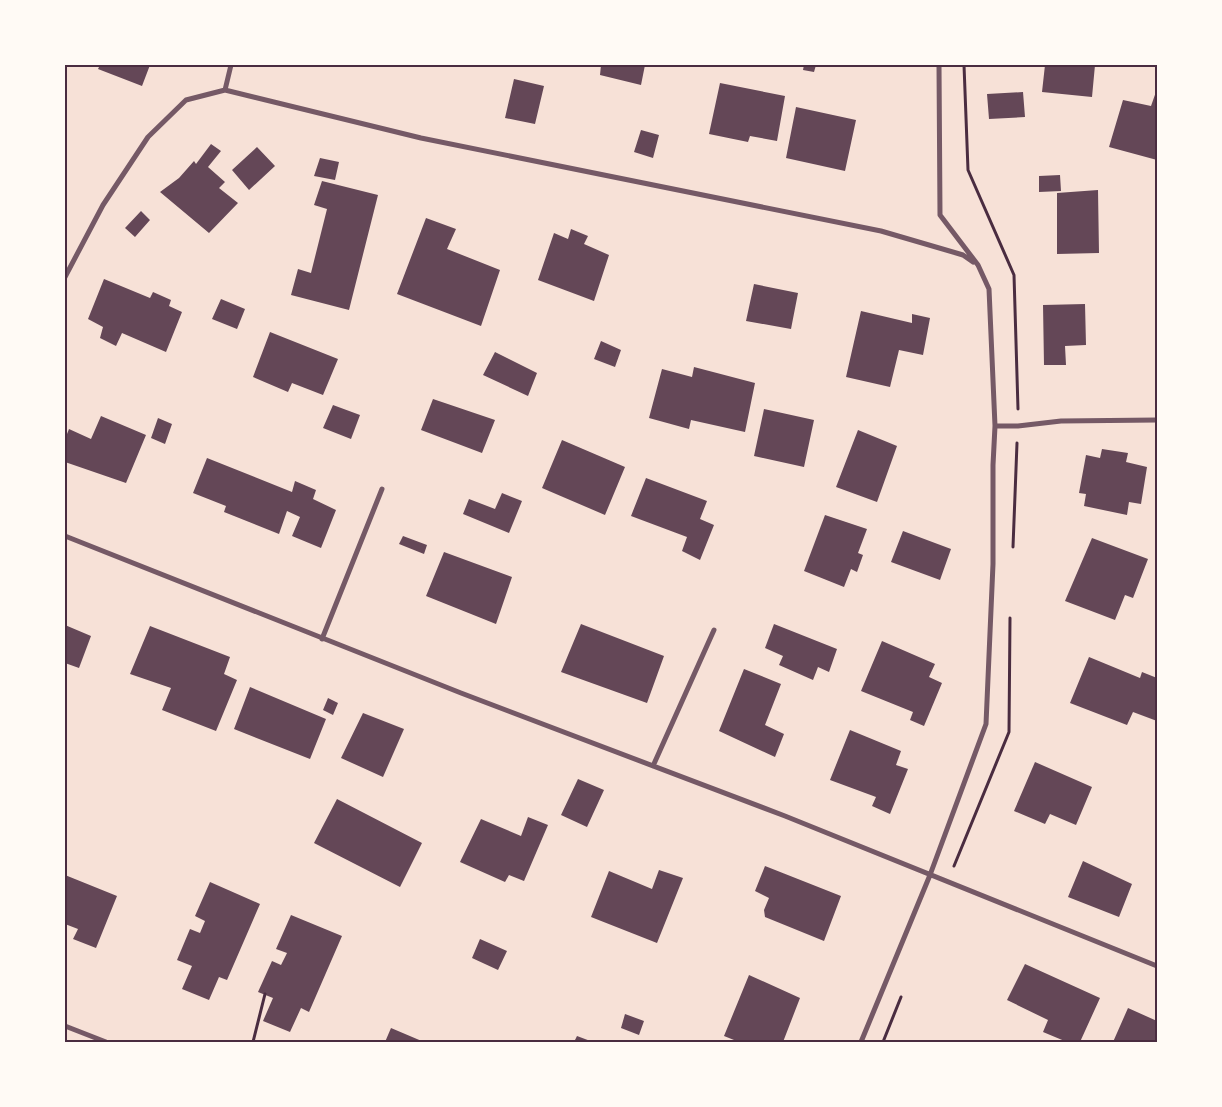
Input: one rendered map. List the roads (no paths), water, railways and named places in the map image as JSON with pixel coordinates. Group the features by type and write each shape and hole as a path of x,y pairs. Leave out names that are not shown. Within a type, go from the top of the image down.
{"street":[{"path":"225,90 231,65"},
{"path":"861,1042 930,876 986,724 994,564 993,465 995,426 990,289 978,265 940,215 939,65"},
{"path":"65,277 103,205 148,136 186,100 225,90 421,138 880,230 963,255 978,265"},
{"path":"995,426 1018,426 1061,421 1157,420"},
{"path":"322,639 382,489"},
{"path":"65,536 322,639 786,816 930,876 948,881 1157,966"},
{"path":"653,766 714,630"},
{"path":"65,1026 106,1042"}]}
